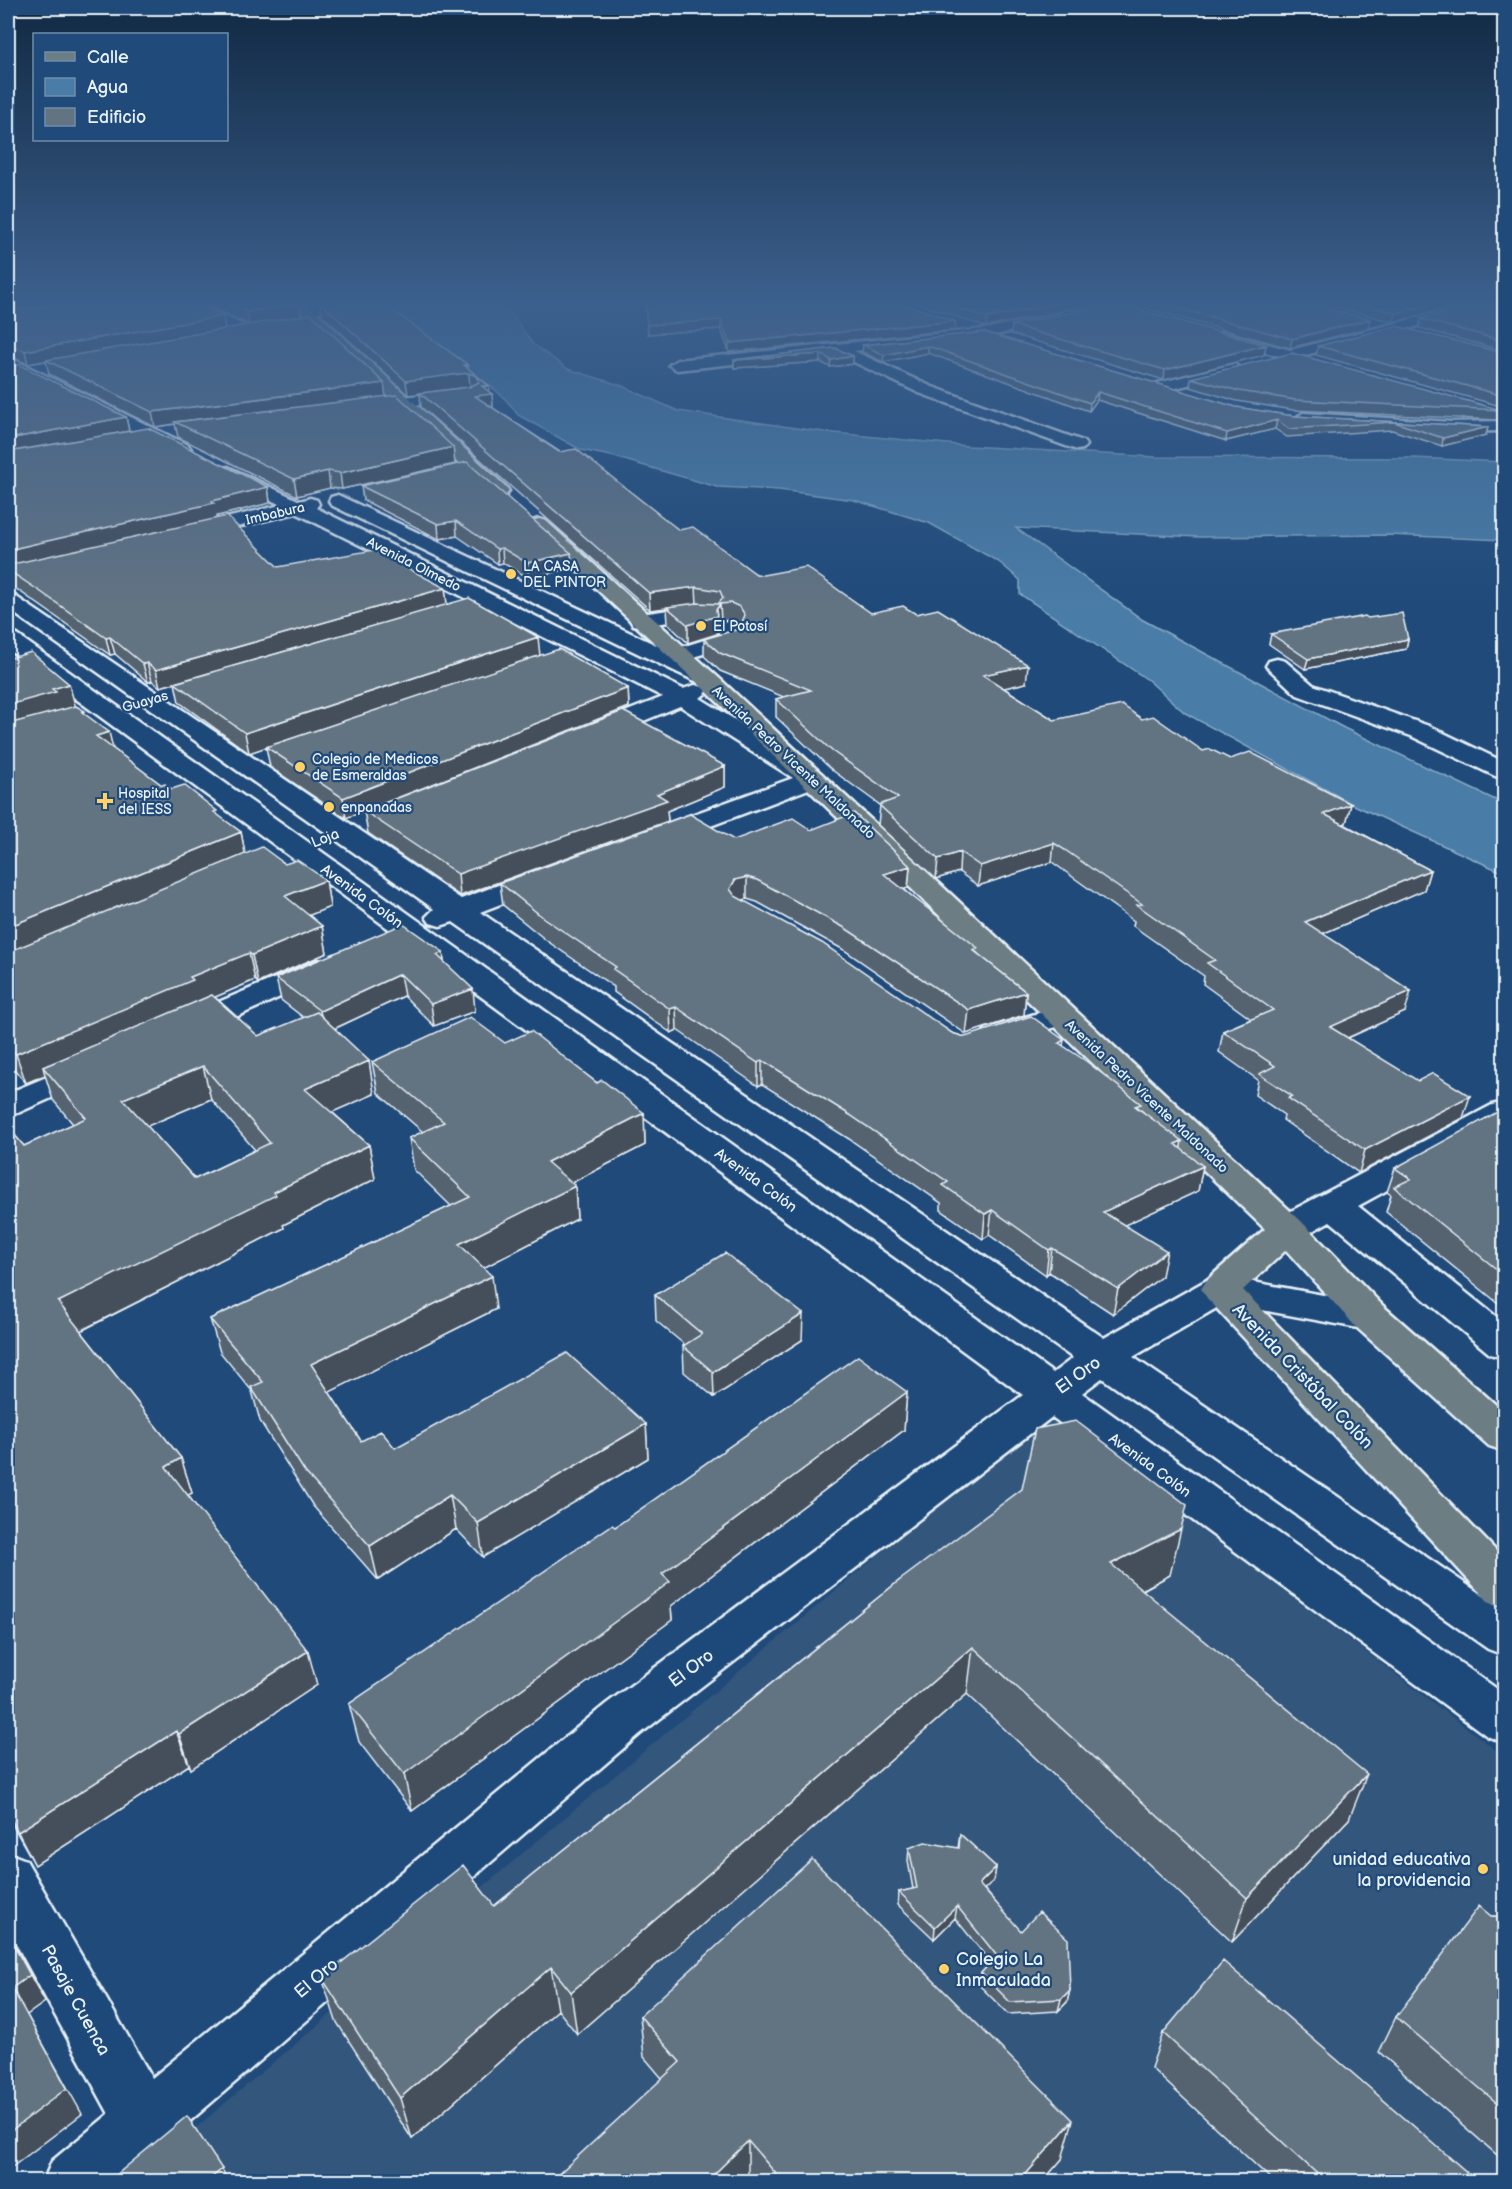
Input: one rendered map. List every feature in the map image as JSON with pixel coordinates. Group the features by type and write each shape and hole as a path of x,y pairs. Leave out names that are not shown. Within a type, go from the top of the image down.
{"main road":[{"name":"Avenida Pedro Vicente Maldonado","path":"403,402 461,470 520,509 595,575 677,655 813,779 1287,1229"},
{"path":"1220,1289 1287,1229 1369,1316 1504,1435"},
{"name":"Avenida Cristóbal Colón","path":"1220,1289 1504,1588"}],"street":[{"name":"Avenida Olmedo","path":"92,402 150,434 682,697 813,779"},
{"path":"346,408 393,402"},
{"path":"955,402 1077,445"},
{"path":"1285,416 1452,427 1504,426"},
{"path":"124,439 177,429"},
{"name":"Avenida Olmedo","path":"312,488 707,680"},
{"name":"Imbabura","path":"177,536 357,493"},
{"path":"455,612 524,590"},
{"path":"8,600 162,696 256,760 342,831 1504,1635"},
{"path":"642,620 697,612 710,614"},
{"path":"677,655 730,639 732,631 729,628"},
{"name":"Avenida Colón","path":"8,639 97,715 286,853 409,930 1504,1721"},
{"path":"551,661 585,650"},
{"path":"1277,666 1305,690 1420,730 1504,771"},
{"path":"573,741 682,697 707,680"},
{"name":"Guayas","path":"97,715 162,696"},
{"path":"634,845 813,779"},
{"name":"Loja","path":"286,853 375,819"},
{"path":"376,944 456,910 568,869"},
{"path":"159,1039 344,958"},
{"path":"973,1044 1061,1015"},
{"path":"8,1105 116,1058"},
{"path":"1287,1229 1504,1112"},
{"path":"1334,1205 1504,1344"},
{"path":"1220,1289 1369,1316"},
{"name":"El Oro","path":"73,2181 623,1719 1102,1357 1220,1289"},
{"name":"Pasaje Cuenca","path":"8,1878 145,2122"}],"shaded area":[{"name":"Colegio La Inmaculada","path":"1048,1412 1504,1756 1504,2181 131,2182"}],"water":[{"path":"658,402 678,411 824,432 968,446 1156,457 1414,458 1504,462 1504,540 1389,535 1199,537 1016,528 1143,620 1344,728 1504,804 1504,873 1356,806 1185,713 1148,680 1020,594 1020,580 999,562 929,523 854,500 779,490 717,487 611,456 581,450 518,415 508,403"}],"building":[{"path":"8,402 96,402 126,417 8,439"},
{"path":"132,402 231,402 152,412"},
{"path":"338,402 405,402 453,447 340,473 328,471 294,479 175,422"},
{"path":"430,402 484,402 559,452 576,449 679,530 693,527 756,574 763,575 806,567 871,613 903,606 916,614 938,609 1028,665 983,675 1054,720 1122,705 1142,719 1153,716 1203,751 1210,749 1230,759 1250,752 1351,804 1324,814 1430,870 1305,922 1411,991 1330,1027 1418,1081 1433,1073 1470,1096 1365,1150 1288,1098 1292,1096 1259,1074 1275,1066 1223,1031 1273,1010 1207,963 1215,960 1137,905 1142,904 1054,843 980,866 960,852 938,859 879,805 898,798 832,751 776,699 811,690 720,653 704,639 739,629 745,615 740,607 731,603 720,604 716,610 717,616 688,625 667,607 697,603 718,604 723,598 720,591 696,587 649,593"},
{"path":"1130,402 1220,402 1294,416 1488,427 1443,438 1394,422 1289,429 1277,420 1227,433"},
{"path":"1339,402 1472,402 1501,410"},
{"path":"148,428 268,487 212,501 214,503 8,550 8,452"},
{"path":"467,462 571,553 527,563 502,548 497,549 456,521 438,524 361,486"},
{"path":"227,516 278,567 374,550 445,588 156,670 147,663 143,664 110,637 106,638 8,570 8,565"},
{"path":"469,598 538,637 245,733 175,683"},
{"path":"1402,613 1408,639 1308,659 1271,634 1365,616 1368,618"},
{"path":"559,649 628,688 343,798 266,747"},
{"path":"31,652 69,684 52,689 56,692 8,705 8,654 12,658"},
{"name":"Hospital del IESS","path":"76,706 109,732 96,736 162,785 165,784 172,789 184,785 241,832 8,927 8,724"},
{"path":"623,711 725,766 657,794 667,800 458,874 364,811"},
{"path":"854,813 910,866 884,874 978,948 973,950 1026,992 969,1010 845,928 757,880 747,877 735,880 730,889 735,896 822,943 952,1033 965,1037 1031,1016 1064,1040 1059,1043 1141,1104 1135,1106 1182,1141 1175,1144 1203,1166 1103,1212 1167,1251 1118,1289 1052,1248 1049,1250 992,1210 985,1214 943,1185 948,1182 850,1115 762,1060 758,1063 676,1007 670,1009 613,969 616,967 545,919 500,883 690,814 734,840 793,818 811,830"},
{"path":"262,847 285,864 297,860 326,880 285,896 322,926 252,955 249,953 190,977 193,980 16,1054 8,1045 8,952"},
{"path":"403,924 443,952 437,955 473,989 431,1004 400,974 320,1011 276,978"},
{"path":"212,995 258,1036 317,1012 369,1061 305,1089 369,1145 274,1192 276,1195 58,1302 181,1458 166,1467 308,1651 179,1734 176,1731 18,1832 8,1813 8,1127 24,1146 86,1118 43,1067","holes":["203,1066 270,1143 195,1179 123,1099"]},
{"path":"470,1017 505,1043 531,1031 597,1083 602,1080 644,1113 547,1162 575,1186 459,1244 492,1276 311,1364 361,1441 381,1431 395,1448 567,1353 646,1424 478,1523 450,1495 370,1546 305,1472 251,1387 263,1382 210,1319 470,1197 409,1138 444,1122 372,1062"},
{"path":"1499,1111 1504,1113 1504,1275 1394,1187 1411,1179 1395,1168"},
{"path":"725,1253 803,1314 713,1372 683,1346 702,1334 655,1295"},
{"path":"858,1356 907,1392 662,1574 670,1582 404,1774 349,1704 612,1525 615,1527"},
{"path":"1076,1421 1187,1505 1181,1529 1111,1564 1367,1774 1247,1898 973,1647 571,1992 551,1967 400,2098 322,1978 463,1865 494,1906 900,1580 1022,1489 1035,1429"},
{"path":"960,1834 996,1867 979,1884 1021,1931 1039,1912 1068,1939 1070,1990 1061,1999 1010,2002 981,1973 997,1956 957,1906 935,1927 899,1892 917,1888 909,1848 925,1842 959,1848"},
{"path":"812,1859 1073,2120 1020,2181 782,2181 748,2141 707,2181 551,2181 680,2062 640,2016"},
{"path":"1479,1906 1491,1916 1504,1917 1504,2109 1396,2017"},
{"path":"8,1935 30,1975 12,1988 67,2088 8,2133"},
{"path":"1223,1961 1477,2181 1325,2181 1163,2033"},
{"path":"187,2116 222,2169 207,2181 109,2181"}],"place":[{"name":"LA CASA DEL PINTOR","path":"511,574"},
{"name":"El Potosí","path":"701,626"},
{"name":"Colegio de Medicos de Esmeraldas","path":"300,767"},
{"name":"Hospital del IESS","path":"105,801"},
{"name":"enpanadas","path":"329,807"},
{"name":"unidad educativa la providencia","path":"1483,1869"},
{"name":"Colegio La Inmaculada","path":"944,1969"}]}
